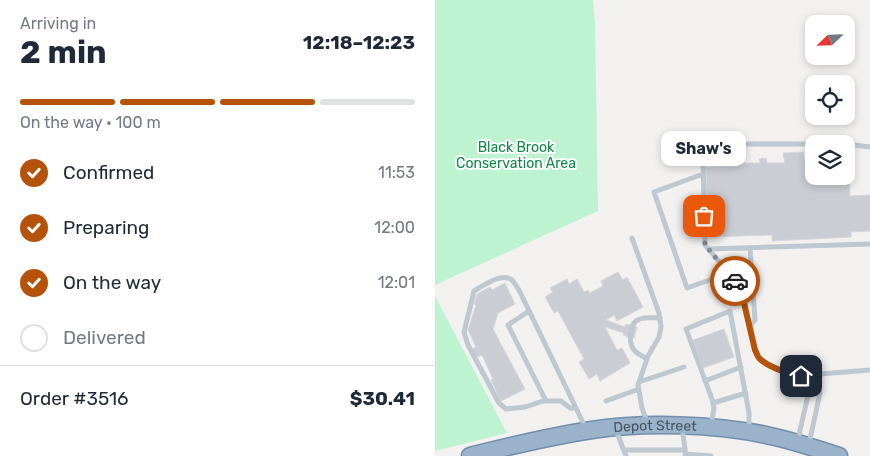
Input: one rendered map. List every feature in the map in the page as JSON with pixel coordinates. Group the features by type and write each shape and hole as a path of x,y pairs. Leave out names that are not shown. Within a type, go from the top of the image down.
{"highway":[{"name":"Depot Street","path":"470,456 587,430 615,427 682,426 749,432 839,456"}],"lane":[{"path":"805,144 731,144 710,150 703,159 705,245 740,286 755,350 759,358 795,376 870,370"},
{"path":"855,145 870,147"},
{"path":"703,174 654,192 687,288 729,273"},
{"path":"632,238 660,318 661,327 659,337 647,358 639,382 642,408 649,426"},
{"path":"708,249 870,244"},
{"path":"750,248 755,320 750,326"},
{"path":"576,408 571,408 561,401 546,401 525,407 506,409 499,403 468,345 464,332 474,291 491,281 504,277 512,280 519,290 587,430"},
{"path":"711,428 713,404 686,329 730,311 746,393 749,432"},
{"path":"529,312 508,325 546,401"},
{"path":"647,358 634,350 631,344 630,336 633,325 641,318 660,318"},
{"path":"639,382 684,367"},
{"path":"705,381 741,367"},
{"path":"803,446 820,393 816,384 816,374"},
{"path":"803,446 809,391 816,384"},
{"path":"606,401 639,389"},
{"path":"713,404 746,393"},
{"path":"682,426 685,453"},
{"path":"615,427 626,456"},
{"path":"624,450 711,456"}],"green space":[{"name":"Black Brook Conservation Area","path":"435,0 593,0 598,211 435,285"},
{"path":"435,296 507,433 435,451"}],"building":[{"path":"803,152 805,159 805,185 850,185 850,196 870,195 870,231 851,232 851,237 772,241 772,235 708,237 706,167 738,166 738,163 760,163 759,159 766,158 767,163 785,163 783,153"},
{"path":"618,272 623,280 627,277 643,307 617,321 614,315 606,320 625,327 626,324 637,327 634,338 605,327 617,350 622,348 630,363 600,381 597,374 589,379 579,362 584,359 558,311 554,313 545,297 553,292 550,288 567,279 569,284 577,279 584,292 588,290 590,293 603,286 601,281"},
{"path":"505,283 515,304 498,313 493,329 525,389 501,401 482,355 476,357 472,349 476,347 468,330 476,305 474,304 477,294 490,287 492,290"},
{"path":"724,329 734,357 703,368 693,340"}],"way so far":[{"path":"704,216 705,245 735,281"}],"place":[{"name":"Shaw's","path":"704,216"}],"route":[{"path":"735,281 740,286 755,350 759,358 790,374 801,376"}]}
